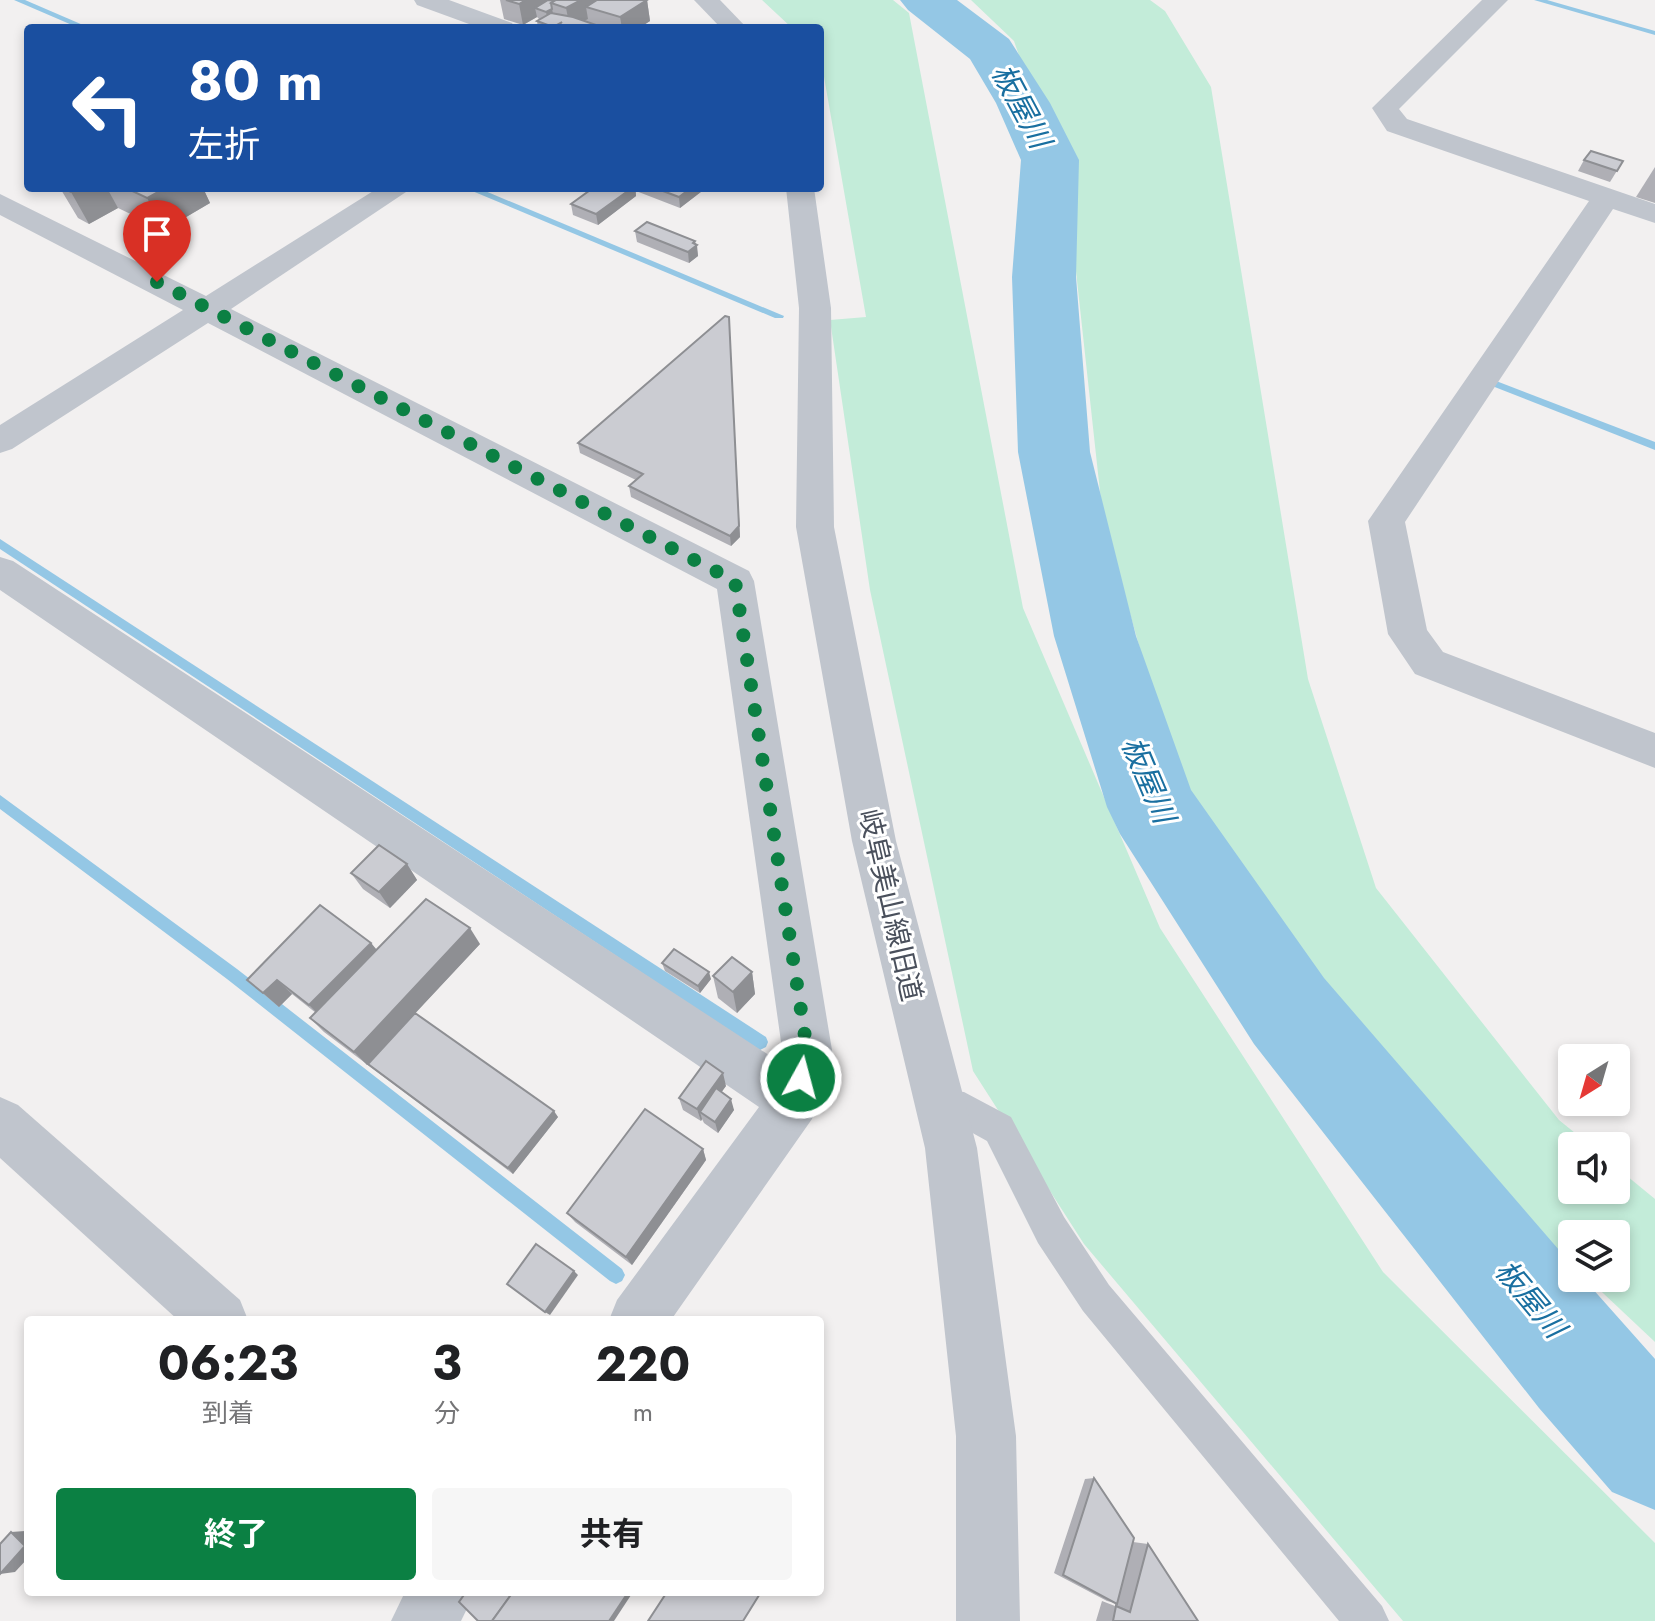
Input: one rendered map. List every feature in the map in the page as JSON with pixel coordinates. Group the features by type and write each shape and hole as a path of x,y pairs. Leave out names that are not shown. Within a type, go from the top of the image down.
{"street":[{"path":"426,0 492,24"},
{"path":"706,0 731,24"},
{"path":"1496,0 1385,108 1397,125 1655,214"},
{"path":"0,441 392,192"},
{"name":"岐阜美山線旧道","path":"800,192 815,308 815,527 874,841 951,1148 986,1436 988,1621"},
{"path":"1606,198 1386,521 1408,634 1429,663 1655,751"},
{"path":"0,203 735,581 808,1056 794,1101 640,1316"},
{"path":"0,571 794,1101"},
{"path":"0,1123 216,1316"},
{"path":"423,1621 440,1596"}],"lane":[{"path":"939,1107 964,1109 999,1129 1051,1230 1096,1298 1367,1621"}],"green space":[{"path":"762,0 893,0 909,13 1023,608 1160,928 1383,1272 1655,1543 1655,1621 1403,1621 1084,1244 973,1071 870,590 830,320 866,317 824,77 824,24 788,24"},
{"path":"971,0 1150,0 1165,11 1211,87 1308,679 1376,888 1559,1120 1574,1132 1558,1132 1558,1204 1630,1204 1630,1178 1655,1199 1655,1342 1602,1292 1630,1292 1630,1220 1558,1220 1558,1251 1522,1218 1313,993 1172,761 1103,519 1068,198 1014,41"}],"building":[{"path":"548,0 555,1 551,3 552,9 546,12 535,8"},
{"path":"556,0 581,0 566,8 551,3"},
{"path":"597,0 647,0 620,17 586,7"},
{"path":"551,13 593,24 545,24 537,21"},
{"path":"1591,151 1623,161 1617,171 1584,160"},
{"path":"134,192 158,192 147,198"},
{"path":"588,192 626,192 596,214 571,204"},
{"path":"666,192 686,192 679,197"},
{"path":"647,222 695,241 693,243 697,245 688,252 635,231"},
{"path":"725,316 729,317 739,526 730,536 629,486 643,474 578,443"},
{"path":"379,845 407,864 379,892 351,873"},
{"path":"426,899 470,928 354,1052 310,1018"},
{"path":"320,905 371,943 309,1005 277,980 263,993 247,980"},
{"path":"674,949 709,972 698,986 662,963"},
{"path":"732,957 752,972 733,992 713,976"},
{"path":"415,1013 554,1111 508,1168 368,1064"},
{"path":"706,1061 723,1073 697,1109 679,1098"},
{"path":"716,1088 731,1099 715,1122 700,1112"},
{"path":"645,1109 703,1149 626,1257 567,1213"},
{"path":"536,1244 574,1271 545,1312 507,1284"},
{"path":"1094,1478 1134,1538 1117,1604 1063,1575"},
{"path":"11,1532 24,1547 0,1574 0,1544"},
{"path":"1148,1544 1198,1621 1113,1621 1116,1606 1130,1612"},
{"path":"463,1596 510,1596 492,1621 478,1621 459,1602"},
{"path":"510,1596 626,1596 609,1621 492,1621"},
{"path":"664,1596 759,1596 743,1621 648,1621"}],"waterway":[{"path":"18,0 76,24"},
{"name":"板屋川","path":"925,0 991,50 1023,103 1050,160 1044,277 1054,452 1095,636 1152,807 1289,1011 1581,1366 1655,1449"},
{"path":"1538,0 1655,33"},
{"path":"480,192 779,316"},
{"path":"1491,382 1655,446"},
{"path":"0,543 760,1042"},
{"path":"0,801 232,974 616,1275"}],"route":[{"path":"157,282 735,581 808,1056 801,1078"}]}
